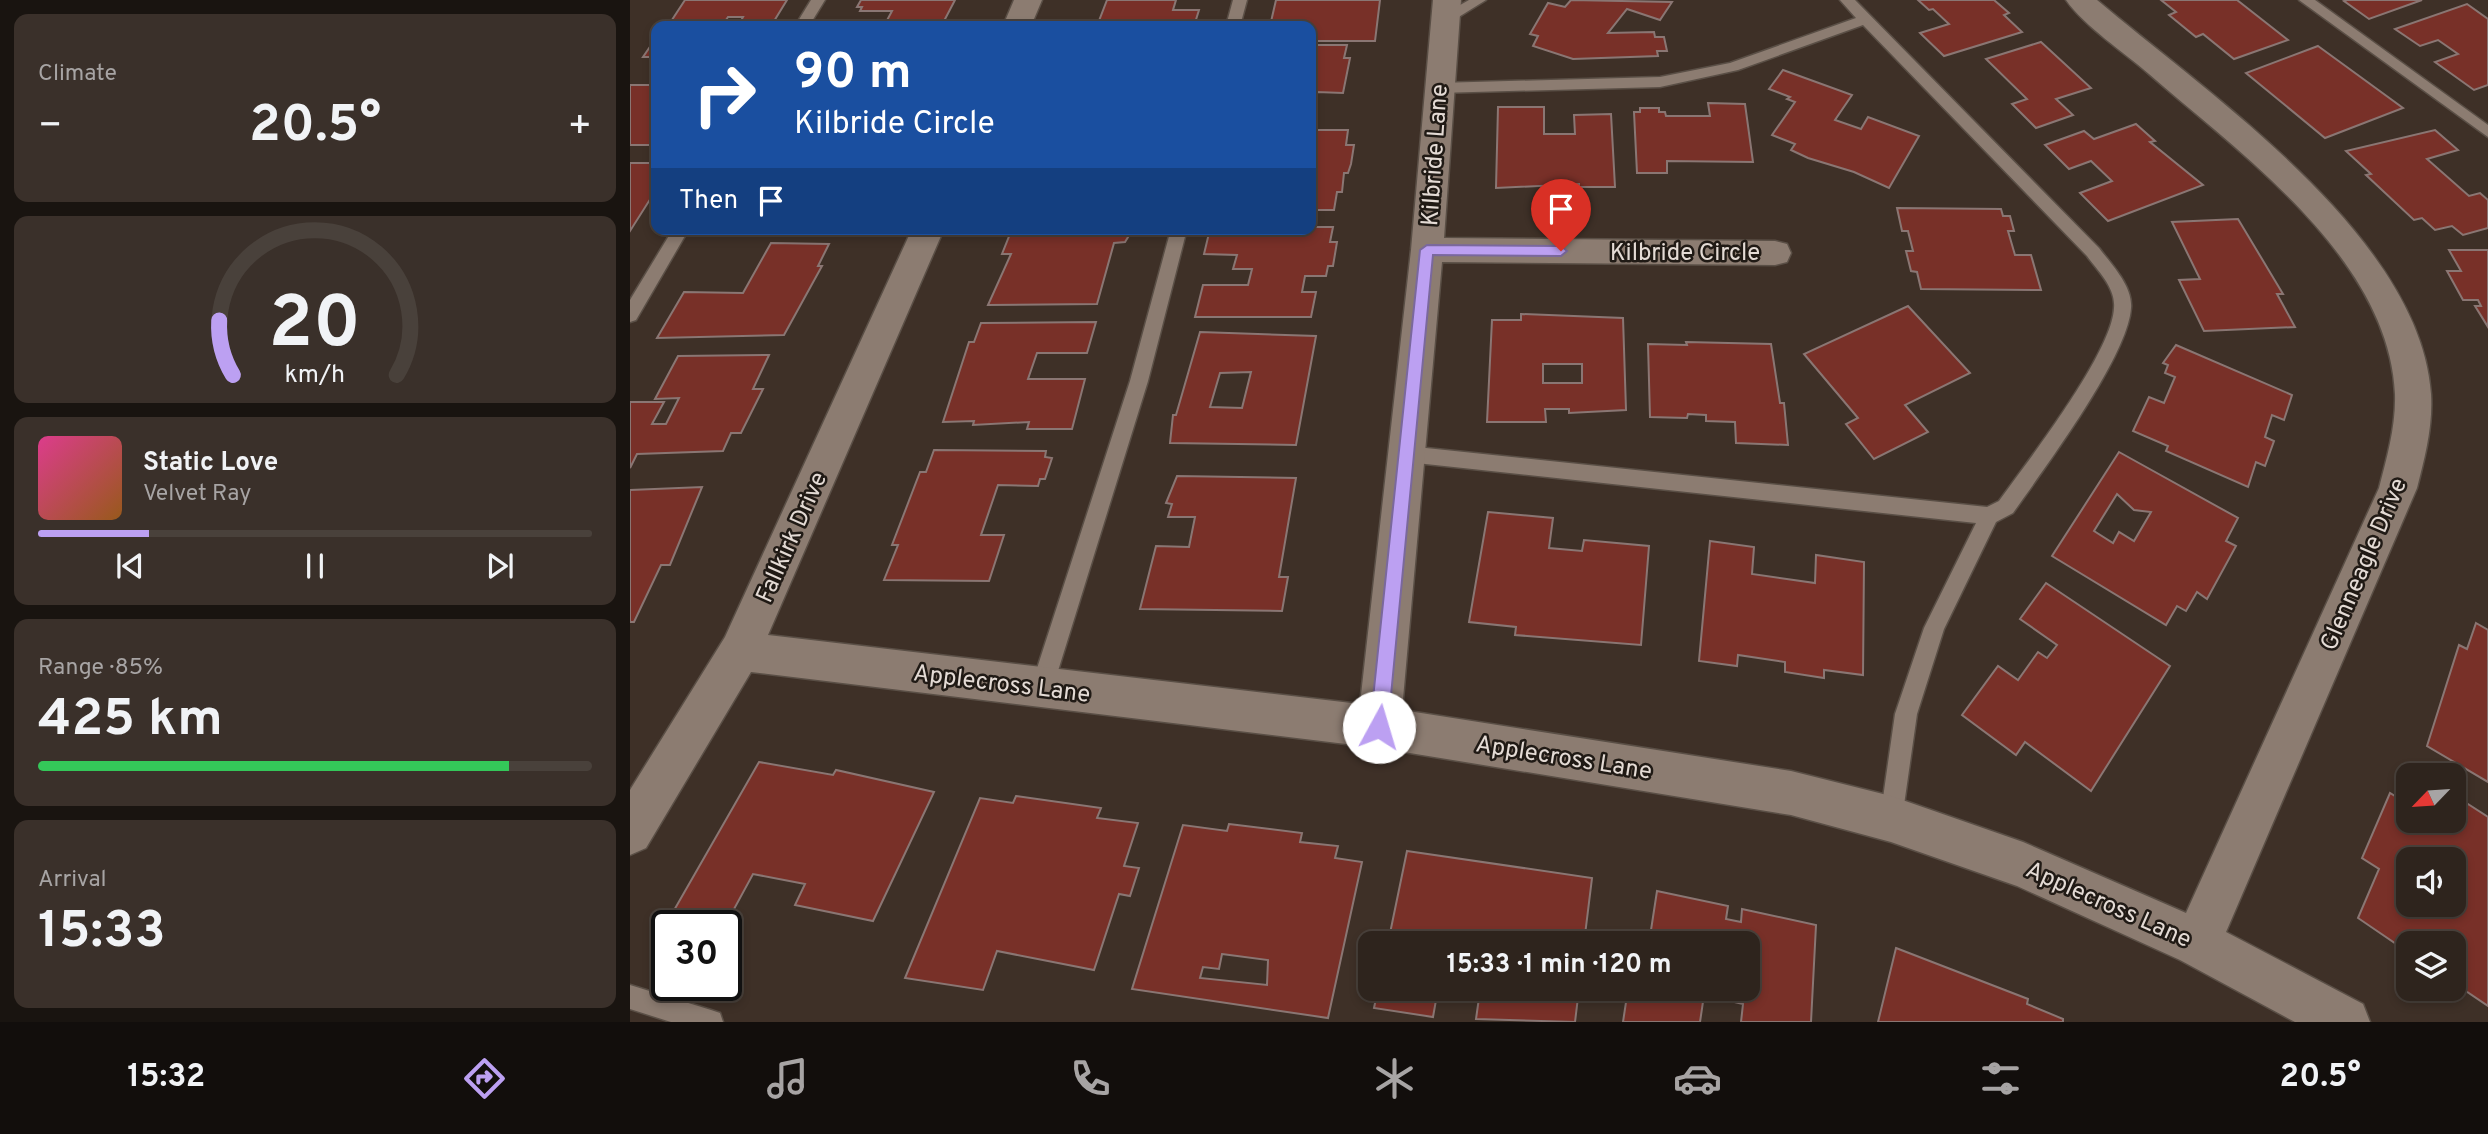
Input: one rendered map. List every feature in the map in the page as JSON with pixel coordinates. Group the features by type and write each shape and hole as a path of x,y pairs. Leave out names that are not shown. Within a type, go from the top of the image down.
{"street":[{"path":"1019,21 1028,0"},
{"name":"Glenneagle Drive","path":"2080,0 2282,171 2325,215 2361,261 2394,318 2412,379 2412,433 2398,488 2197,943"},
{"name":"Kilbride Lane","path":"1379,727 1427,250 1445,10"},
{"name":"Fallkirk Drive","path":"630,832 740,651 925,235"},
{"name":"Kilbride Circle","path":"1427,250 1775,253"},
{"name":"Applecross Lane","path":"740,651 1379,727 1791,793 1891,819 2023,865 2197,943 2345,1022"}],"lane":[{"path":"805,21 818,0"},
{"path":"1234,21 1240,0"},
{"path":"1445,10 1479,0"},
{"path":"1407,454 1989,516 2006,507 2106,355 2123,308 2114,280 2093,252 1847,0"},
{"path":"2306,0 2488,132"},
{"path":"1438,88 1660,82 1732,67 1866,19"},
{"path":"630,315 677,235"},
{"path":"1042,687 1139,381 1177,235"},
{"path":"1891,819 1906,714 1934,628 1989,516"},
{"path":"630,997 711,1022"}],"building":[{"path":"685,0 787,0 774,21 741,21 743,17 728,17 725,21 671,21"},
{"path":"861,0 955,0 944,21 887,21 892,11 860,11 862,7 857,7"},
{"path":"1107,0 1176,0 1173,10 1199,10 1196,21 1099,21"},
{"path":"1276,0 1380,0 1375,41 1316,41 1316,21 1271,21"},
{"path":"1571,0 1672,2 1660,20 1627,9 1608,33 1654,32 1655,37 1664,37 1667,51 1657,51 1658,56 1573,59 1533,46 1538,36 1530,34 1548,3 1565,7"},
{"path":"1918,0 1994,0 2009,13 2004,15 2022,32 1944,56 1920,33 1949,24"},
{"path":"2161,0 2237,0 2288,40 2234,59 2203,34 2196,37 2169,15 2176,12"},
{"path":"2422,0 2369,19 2344,1"},
{"path":"2467,4 2488,19 2488,85 2474,90 2435,62 2458,54 2438,40 2420,46 2395,29"},
{"path":"2041,42 2091,88 2056,99 2073,115 2036,128 2012,104 2027,99 1986,59"},
{"path":"651,45 651,57 643,57"},
{"path":"1316,45 1347,45 1344,58 1350,58 1343,93 1317,92 1316,97"},
{"path":"2318,46 2403,108 2325,138 2246,73"},
{"path":"1783,70 1852,95 1835,120 1861,129 1868,117 1919,136 1889,188 1854,172 1808,158 1791,150 1795,144 1772,135 1795,102 1787,99 1790,97 1769,89"},
{"path":"630,85 651,85 651,145 630,145"},
{"path":"1708,103 1745,104 1753,162 1667,161 1667,173 1637,173 1634,112 1640,112 1640,108 1659,108 1659,112 1665,112 1666,116 1710,116"},
{"path":"1498,107 1544,107 1544,134 1575,134 1574,115 1611,114 1615,187 1579,187 1579,184 1496,188"},
{"path":"2136,124 2155,141 2150,142 2203,185 2108,221 2080,193 2112,181 2091,161 2069,169 2045,145 2084,131 2094,139"},
{"path":"1316,130 1348,130 1346,145 1354,145 1351,164 1348,173 1344,173 1342,192 1337,192 1334,210 1316,210"},
{"path":"2435,130 2458,150 2427,159 2469,196 2480,193 2488,200 2488,228 2463,235 2452,226 2435,230 2422,218 2414,220 2366,175 2371,174 2346,151"},
{"path":"630,163 651,163 651,198 630,231"},
{"path":"1897,208 2001,209 2003,216 2010,216 2014,231 2008,231 2015,255 2031,255 2041,290 1921,289 1917,272 1911,271 1906,251 1913,251 1908,231 1902,231"},
{"path":"2238,219 2283,294 2277,294 2295,327 2204,331 2179,280 2200,279 2172,222"},
{"path":"1316,227 1333,227 1330,242 1337,242 1333,266 1328,266 1326,276 1305,276 1302,292 1316,292 1311,317 1195,317 1203,285 1248,285 1252,269 1233,269 1237,255 1204,254 1209,235 1316,235"},
{"path":"1010,235 1129,235 1125,242 1114,243 1097,304 988,305 1011,254 1002,254"},
{"path":"771,243 829,244 818,266 822,266 784,335 657,338 684,292 743,293"},
{"path":"2449,250 2488,250 2488,327 2475,306 2481,306 2478,300 2463,300 2447,271 2461,271"},
{"path":"1908,306 1970,373 1905,405 1928,432 1874,459 1846,424 1858,418 1804,354"},
{"path":"1521,314 1623,318 1626,410 1569,413 1569,409 1545,409 1546,422 1487,422 1492,320 1521,320","holes":["1543,364 1582,364 1582,383 1543,383"]},
{"path":"1096,322 1087,353 1037,353 1028,379 1085,379 1072,429 1027,429 1029,422 973,425 974,421 943,422 969,342 974,342 981,323"},
{"path":"1200,332 1316,336 1296,445 1170,443 1173,415 1176,415","holes":["1251,372 1242,408 1210,407 1220,373"]},
{"path":"1686,342 1771,344 1780,403 1784,403 1788,445 1736,443 1735,422 1706,421 1706,415 1688,414 1687,418 1650,417 1648,344 1687,345"},
{"path":"2176,345 2292,395 2284,420 2272,415 2265,437 2274,441 2265,466 2256,462 2248,487 2166,451 2168,446 2133,431 2149,397 2164,403 2175,377 2165,373 2168,365 2163,363"},
{"path":"769,355 753,389 763,389 741,433 731,433 723,451 637,454 630,468 630,402 664,402 652,424 666,424 679,398 655,399 678,356"},
{"path":"934,450 1046,451 1045,457 1052,458 1045,479 1040,479 1038,486 998,485 981,535 1004,535 989,581 884,580 898,545 892,545 920,472 926,472"},
{"path":"2119,452 2238,518 2226,541 2236,546 2207,599 2197,592 2186,611 2177,606 2166,625 2052,556","holes":["2117,494 2134,510 2151,512 2134,541 2119,532 2113,543 2094,531"]},
{"path":"1177,476 1296,478 1279,577 1288,577 1282,611 1140,609 1156,546 1189,547 1195,517 1168,517 1172,504 1166,503"},
{"path":"702,487 670,565 661,565 634,622 630,622 630,490"},
{"path":"1488,512 1553,518 1549,548 1582,551 1584,540 1649,546 1641,645 1515,635 1516,627 1469,622"},
{"path":"1710,541 1754,547 1752,574 1815,583 1816,555 1864,562 1863,675 1824,670 1824,678 1785,672 1785,662 1738,655 1737,666 1699,661"},
{"path":"2046,583 2170,666 2091,791 2025,742 2016,755 1962,715 1998,666 2018,680 2038,652 2047,658 2057,645 2020,619"},
{"path":"2476,623 2488,630 2488,782 2466,769 2466,763 2456,763 2427,746 2459,645 2467,649"},
{"path":"759,762 833,775 836,770 934,792 873,921 795,905 805,884 753,874 734,910 674,910"},
{"path":"2390,793 2396,797 2396,833 2466,833 2466,803 2488,817 2488,1006 2466,991 2466,931 2396,931 2396,944 2358,918 2379,869 2362,858"},
{"path":"1016,796 1101,808 1097,818 1138,823 1124,866 1139,868 1130,896 1119,894 1094,970 997,951 983,990 905,978 980,798 1013,803"},
{"path":"1229,824 1302,833 1300,842 1338,846 1335,858 1362,862 1328,1018 1132,989 1183,825 1227,831","holes":["1222,954 1268,960 1267,985 1200,978 1203,967 1219,969"]},
{"path":"1407,851 1592,878 1585,931 1390,931"},
{"path":"1657,891 1728,906 1726,919 1741,922 1742,909 1816,925 1811,1022 1741,1022 1743,1004 1730,1001 1760,1001 1760,931 1651,931"},
{"path":"1896,948 2028,999 2027,1004 2063,1019 2063,1022 1878,1022"},
{"path":"1375,1001 1436,1001 1433,1017 1374,1008"},
{"path":"1479,1001 1578,1001 1575,1022 1476,1019"},
{"path":"1626,1001 1703,1001 1700,1022 1623,1022"}],"route":[{"path":"1379,727 1427,250 1561,251"}]}
